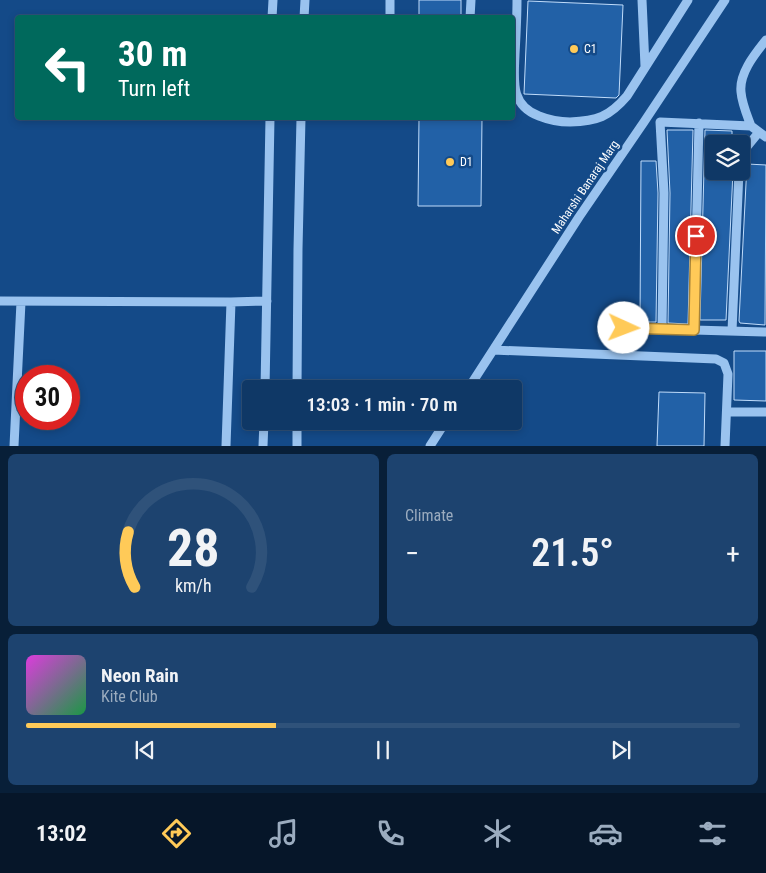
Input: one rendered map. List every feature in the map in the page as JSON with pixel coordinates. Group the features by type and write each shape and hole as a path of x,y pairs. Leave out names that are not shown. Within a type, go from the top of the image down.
{"street":[{"path":"272,15 273,0"},
{"path":"304,15 305,0"},
{"path":"390,0 390,15"},
{"path":"470,15 471,0"},
{"path":"515,42 517,0"},
{"path":"642,0 645,66"},
{"path":"515,91 517,98 529,112 549,120 586,122 599,118 618,107 627,96 688,0"},
{"name":"Maharshi Banaraj Marg","path":"474,380 579,218 725,0"},
{"path":"751,126 741,90 745,70 766,40"},
{"path":"265,380 270,120"},
{"path":"297,380 298,249 302,120"},
{"path":"662,329 664,193 660,122 751,126 762,134 750,144"},
{"path":"694,330 699,123"},
{"path":"732,331 739,180"},
{"path":"0,301 268,301"},
{"path":"14,446 21,302"},
{"path":"226,446 231,302"},
{"path":"624,328 766,332"},
{"path":"493,350 716,359 724,363 728,374 726,446"},
{"path":"727,412 766,412"},
{"path":"263,446 264,430"},
{"path":"297,430 297,446"},
{"path":"430,446 440,430"}],"building":[{"path":"419,0 461,0 461,15 419,15"},
{"name":"C1","path":"528,1 623,5 619,95 616,98 524,94"},
{"name":"D1","path":"419,120 482,120 481,206 418,206"},
{"path":"667,130 693,130 688,324 668,323 670,193"},
{"path":"705,130 732,131 732,135 705,135 705,180 733,180 726,320 700,320"},
{"path":"641,161 656,161 658,193 656,322 640,322"},
{"path":"750,164 766,165 765,325 740,323 746,180 750,180"},
{"path":"734,351 766,351 766,401 734,400"},
{"path":"659,392 705,393 704,446 657,446"}],"place":[{"name":"C1","path":"574,49"},
{"name":"D1","path":"450,162"}],"route":[{"path":"624,328 694,330 696,236"}]}
